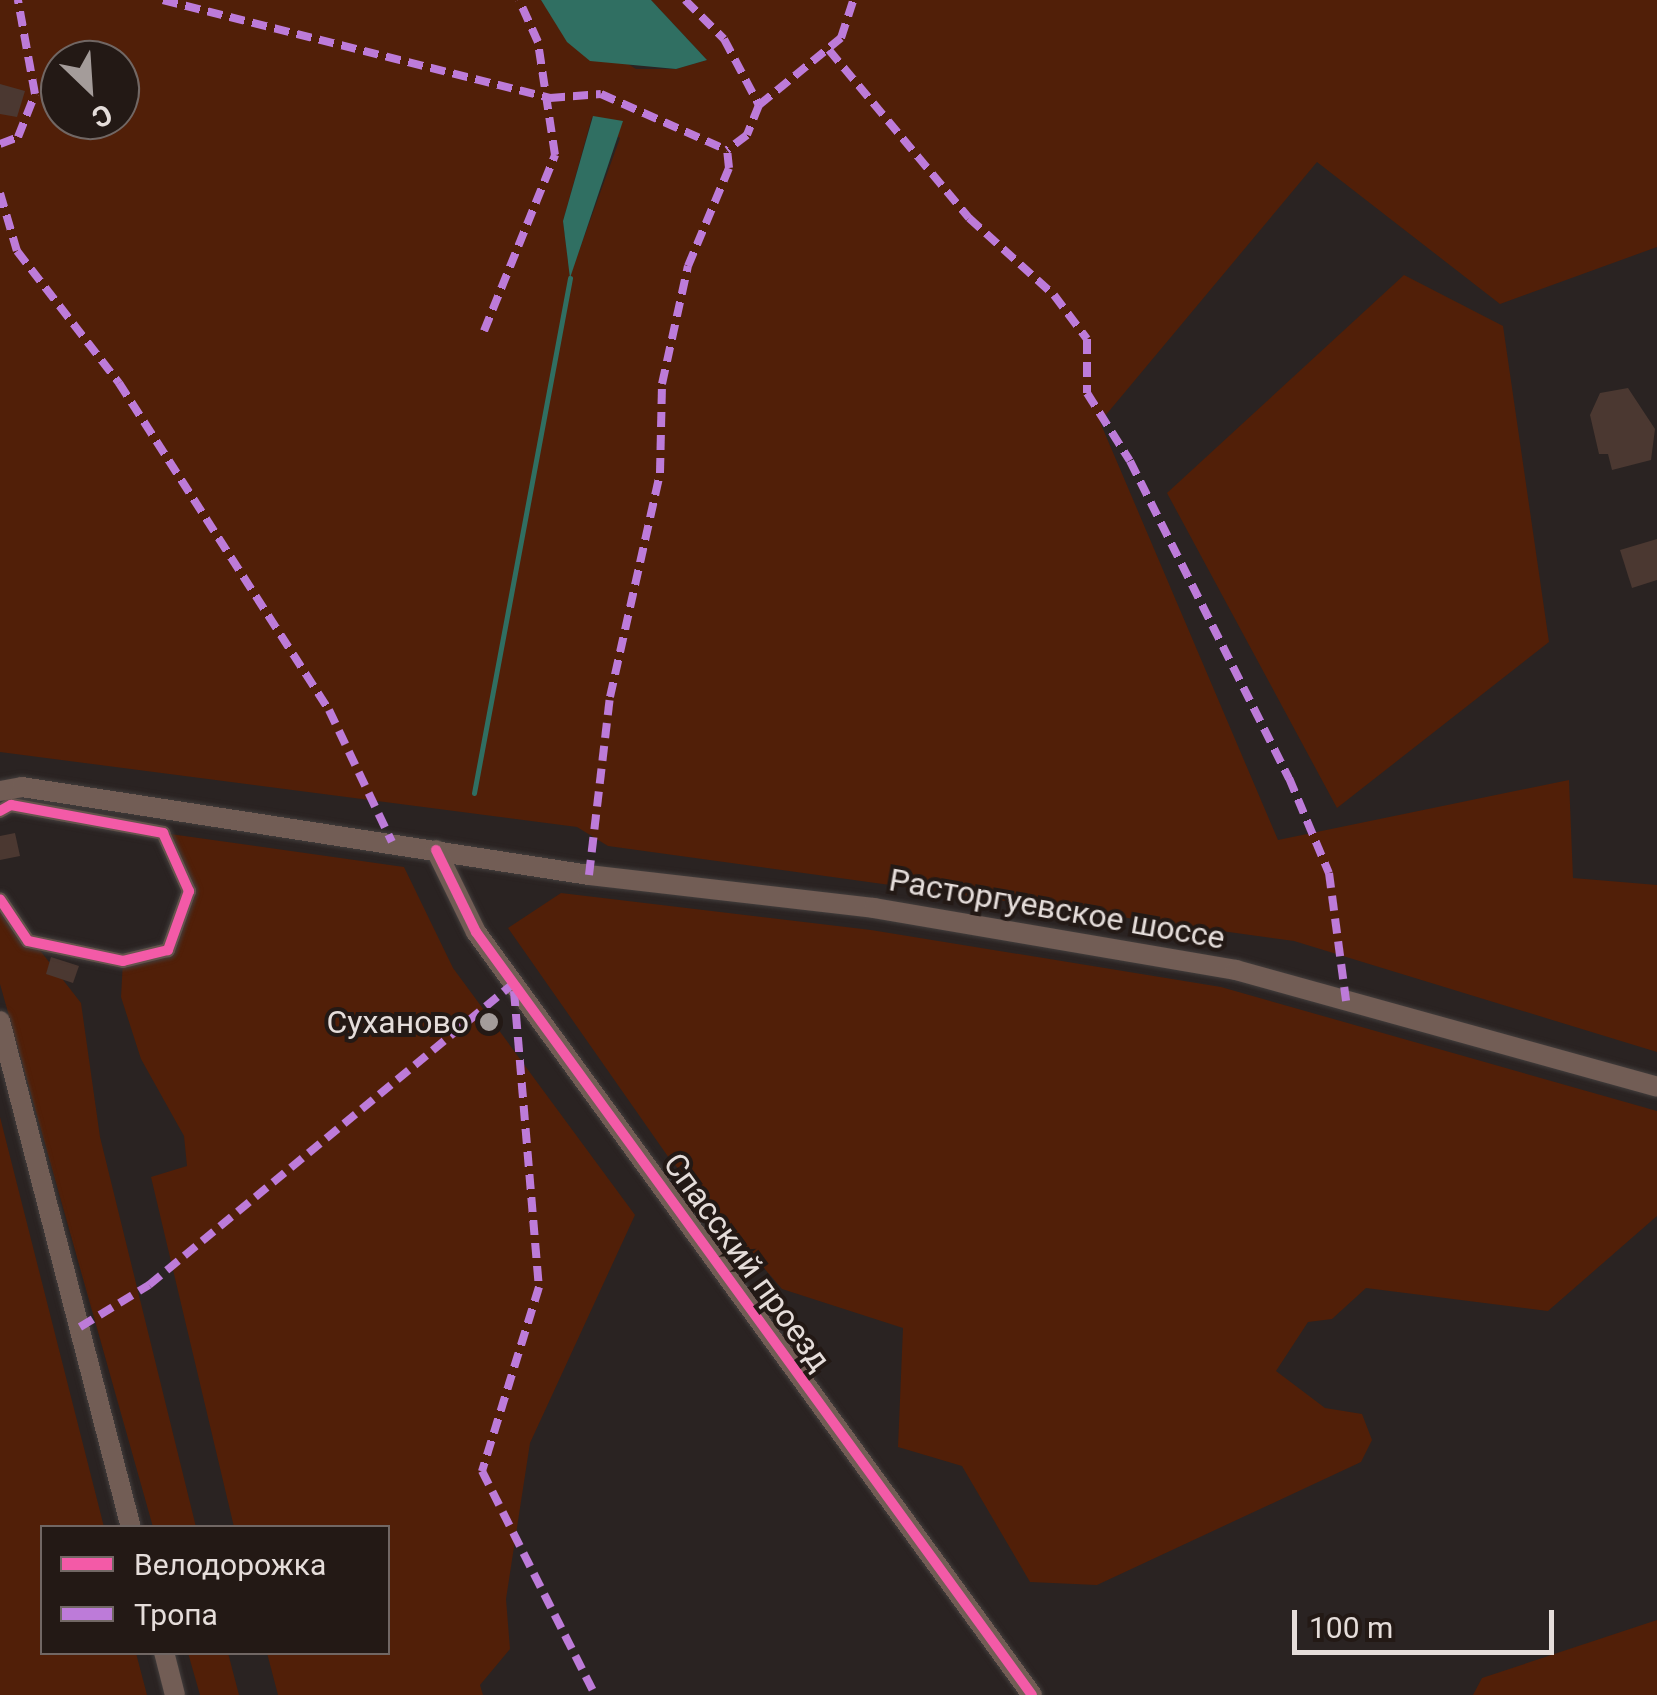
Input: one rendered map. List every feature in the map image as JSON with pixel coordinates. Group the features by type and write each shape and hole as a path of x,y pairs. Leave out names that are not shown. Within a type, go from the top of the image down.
{"main road":[{"name":"Расторгуевское шоссе","path":"0,791 22,787 436,850 874,908 1236,970 1657,1087"},
{"name":"Спасский проезд","path":"436,850 476,932 1032,1695"},
{"path":"0,1021 130,1525"},
{"path":"165,1655 174,1695"}],"street":[{"path":"0,783 22,787"},
{"path":"0,811 11,805 163,832 189,891 168,950 123,961 28,941 0,899"}],"shaded area":[{"path":"0,0 541,0 552,16 636,69 676,69 707,60 651,0 1657,0 1657,247 1500,304 1317,162 1100,422 1278,840 1569,780 1573,878 1657,885 1657,1052 1294,941 608,846 577,827 0,752","holes":["592,117 620,138 570,276 563,221"]},
{"path":"541,0 651,0 707,60 676,69 590,61 567,42"},
{"path":"593,116 623,121 570,278 563,221"},
{"path":"1404,275 1503,326 1549,642 1337,808 1167,493"},
{"path":"163,833 404,867 453,968 635,1215 530,1443 506,1599 510,1649 480,1685 483,1695 278,1695 268,1655 390,1655 390,1525 234,1525 151,1177 187,1166 184,1136 141,1059 121,997 123,961 168,950 189,891"},
{"path":"561,893 871,930 1221,987 1657,1111 1657,1216 1548,1311 1366,1288 1332,1319 1308,1322 1276,1371 1325,1408 1362,1414 1372,1440 1361,1462 1097,1585 1030,1582 962,1466 898,1447 903,1328 782,1289 669,1158 508,928"},
{"path":"0,899 81,1003 100,1137 196,1525 152,1525 0,984"},
{"path":"0,1117 103,1525 40,1525 40,1655 137,1655 147,1695 0,1695"},
{"path":"1657,1620 1657,1695 1473,1695 1482,1678"},
{"path":"189,1655 229,1655 239,1695 200,1695"}],"building":[{"path":"0,84 25,91 17,117 0,114"},
{"path":"1628,388 1655,429 1651,460 1612,470 1608,454 1599,454 1590,415 1600,393"},
{"path":"1657,539 1657,580 1632,588 1620,550"},
{"path":"15,833 20,856 0,860 0,836"},
{"path":"51,957 79,966 73,983 46,974"}],"waterway":[{"path":"474,793 570,278"}],"marked path":[{"path":"0,144 18,137 35,94 18,0"},
{"path":"163,0 550,98 601,94 727,150"},
{"path":"484,331 555,155 538,42 519,0"},
{"path":"685,0 724,39 759,105 747,135 727,150"},
{"path":"759,105 841,38 853,0"},
{"path":"829,50 969,218 1054,295 1087,339 1087,393 1130,461 1289,778 1329,873 1346,1001"},
{"path":"589,875 610,697 660,473 662,384 688,266 729,168 727,150"},
{"path":"0,193 17,251 119,383 329,710 392,842"},
{"path":"80,1327 149,1285 514,983"},
{"path":"514,991 539,1287 482,1471 595,1695"}],"cycle path":[{"path":"0,811 11,805 163,833 189,891 168,950 123,961 28,941 0,899"},
{"path":"436,850 476,932 1032,1695"}],"place":[{"name":"Суханово","path":"489,1022"}]}
